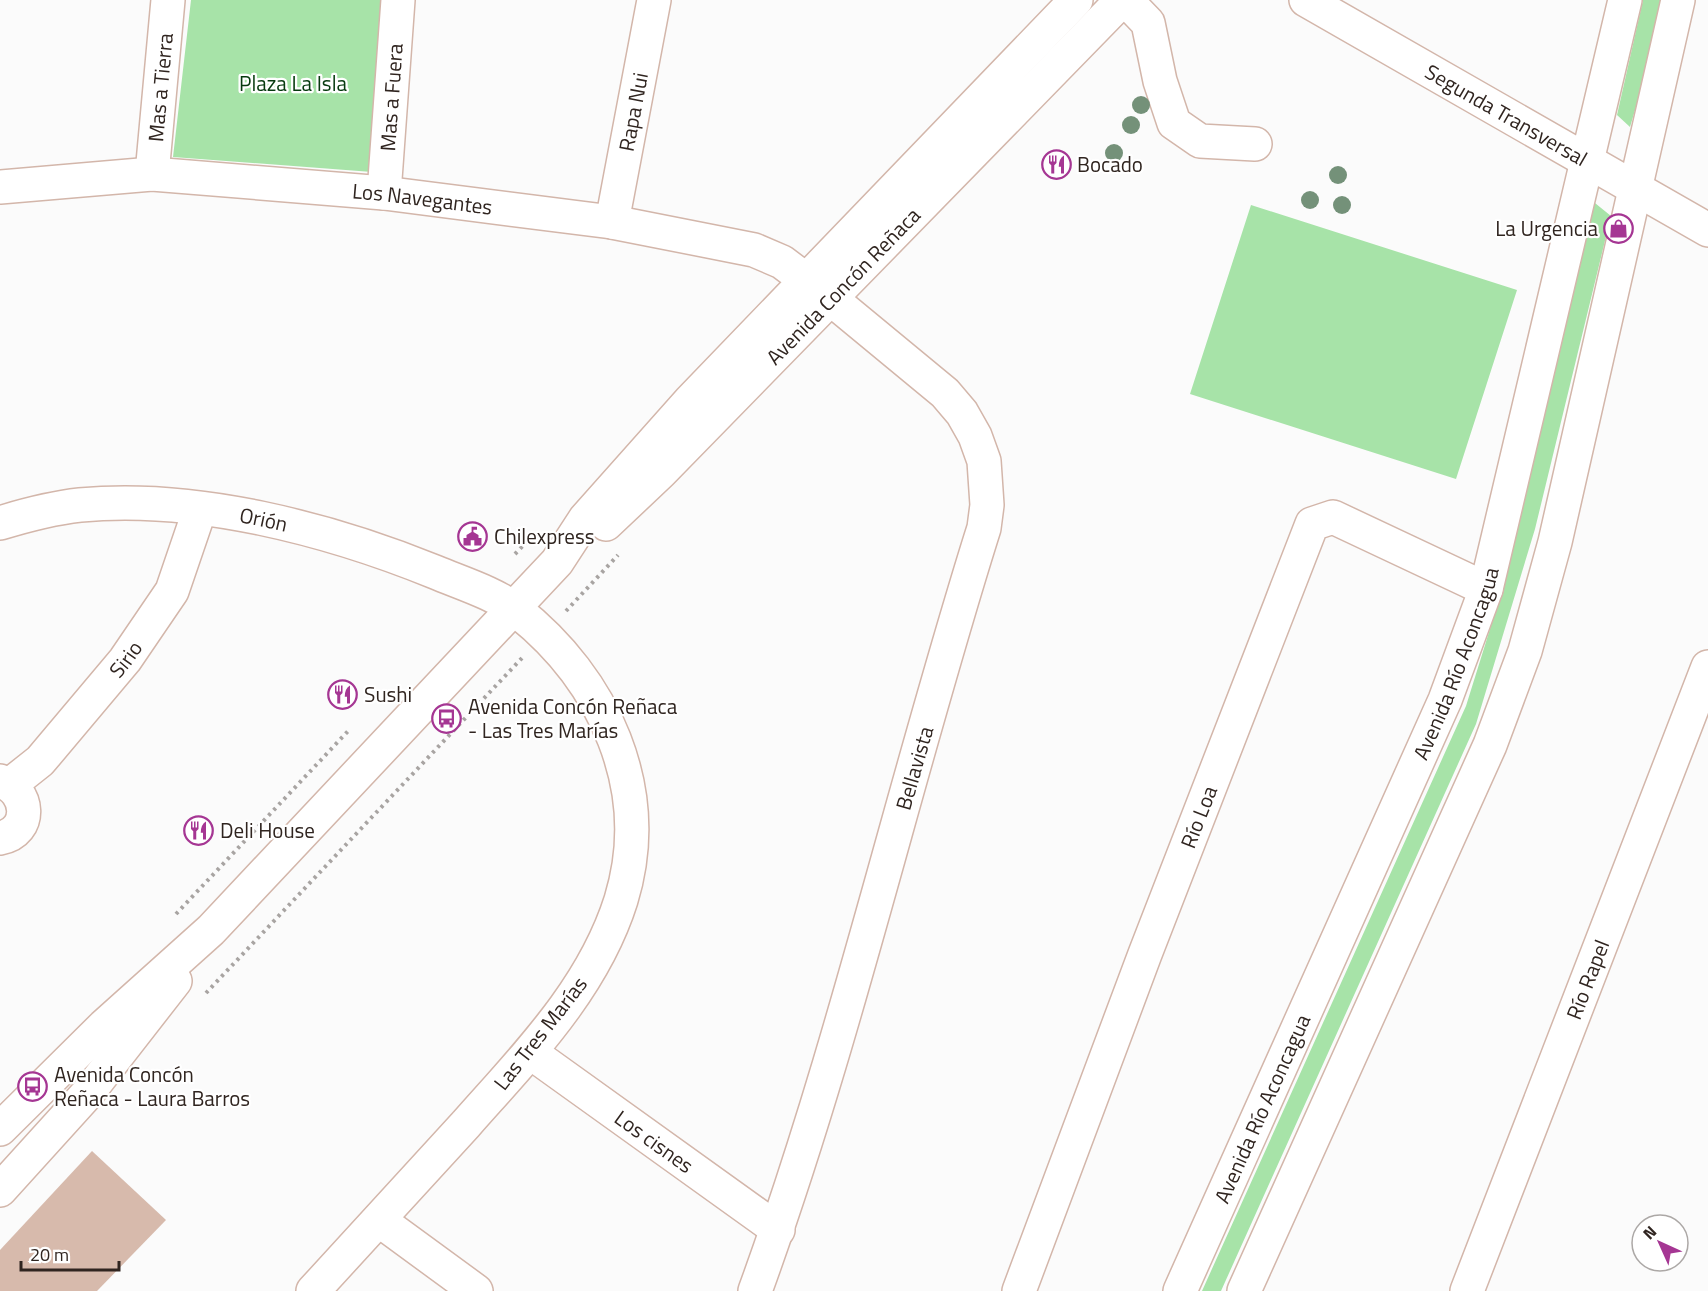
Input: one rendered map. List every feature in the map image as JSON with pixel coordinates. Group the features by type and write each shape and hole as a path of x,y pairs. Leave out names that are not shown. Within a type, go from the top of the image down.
{"street":[{"name":"Mas a Tierra","path":"152,174 168,0"},
{"name":"Mas a Fuera","path":"384,193 398,0"},
{"name":"Rapa Nui","path":"612,222 654,0"},
{"name":"Avenida Concón Reñaca","path":"818,289 1076,0"},
{"name":"Avenida Concón Reñaca","path":"0,1129 104,1026 211,930 557,562 585,519 667,426 818,289 1124,0"},
{"path":"1124,0 1148,23 1160,81 1174,123 1200,141 1255,144"},
{"name":"Segunda Transversal","path":"1306,0 1708,230"},
{"name":"Avenida Río Aconcagua","path":"1180,1291 1445,700 1486,590 1625,0"},
{"path":"1244,1291 1485,755 1525,651 1555,542 1678,0"},
{"name":"Los Navegantes","path":"0,187 152,174 384,193 612,222 754,249 782,262 818,289"},
{"name":"Bellavista","path":"755,1291 778,1230 846,1006 984,528 987,506 984,461 975,436 962,413 945,393 818,289"},
{"name":"Orión","path":"0,523 78,505 119,503 200,509 305,530 359,544 412,562 514,608"},
{"name":"Sirio","path":"0,837 14,831 23,815 22,800 5,782 40,761 126,660 172,591 200,509"},
{"name":"Río Loa","path":"1019,1291 1144,954 1312,524 1333,517 1486,590"},
{"name":"Las Tres Marías","path":"313,1291 530,1052 580,987 610,929 628,867 632,836 629,794 616,740 602,708 584,679 514,608"},
{"name":"Río Rapel","path":"1467,1291 1708,667"},
{"name":"Avenida Concón Reñaca","path":"0,1190 87,1094 211,930"},
{"name":"Los cisnes","path":"530,1052 778,1230"},
{"path":"379,1220 476,1291"}],"path":[{"path":"480,592 536,531"},
{"path":"203,997 624,548"},
{"path":"171,918 358,721"}],"green space":[{"name":"Plaza La Isla","path":"191,0 381,0 372,172 173,157"},
{"path":"1643,0 1668,0 1630,127 1617,115"},
{"path":"1590,199 1611,216 1535,529 1476,724 1221,1291 1202,1291 1466,706 1504,584"},
{"path":"1251,205 1517,290 1456,479 1190,394"}],"building":[{"path":"92,1151 166,1220 97,1291 0,1291 0,1250"}],"place":[{"name":"Bocado","path":"1056,164"},
{"name":"La Urgencia","path":"1619,228"},
{"name":"Chilexpress","path":"473,536"},
{"name":"Sushi","path":"343,694"},
{"name":"Avenida Concón Reñaca - Las Tres Marías","path":"447,718"},
{"name":"Deli House","path":"199,830"},
{"name":"Avenida Concón Reñaca - Laura Barros","path":"33,1086"}]}
